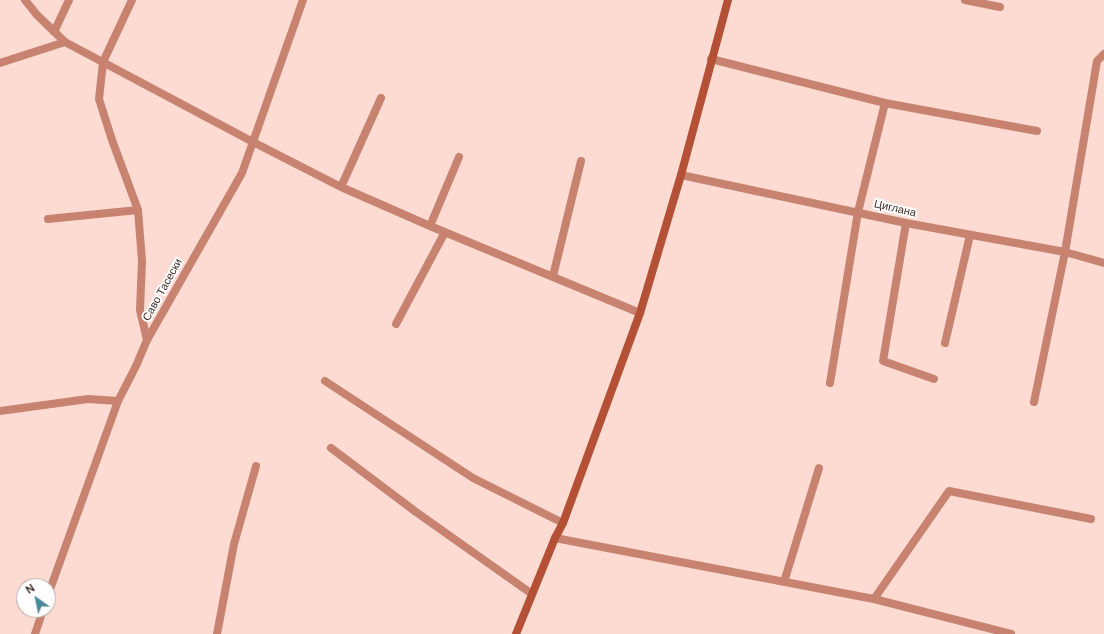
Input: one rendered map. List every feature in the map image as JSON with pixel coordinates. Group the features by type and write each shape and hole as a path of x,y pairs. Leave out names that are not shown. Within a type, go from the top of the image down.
{"main road":[{"path":"516,634 555,538 563,523 640,313 681,175 728,0"}],"street":[{"path":"26,0 37,15 65,42 341,187 430,226 640,313"},
{"path":"54,32 69,0"},
{"path":"132,0 103,62 99,99 112,140 138,210 142,261 140,310 147,340"},
{"name":"Саво Тасески","path":"54,578 118,401 136,366 147,340 242,173 303,0"},
{"path":"965,0 1000,7"},
{"path":"0,63 65,42"},
{"path":"1034,402 1065,252 1097,61 1104,54"},
{"path":"711,59 885,103 1037,131"},
{"path":"341,187 381,98"},
{"path":"830,382 858,212 885,103"},
{"path":"430,226 459,157"},
{"path":"553,276 581,161"},
{"name":"Циглана","path":"681,175 906,223 1065,252 1104,263"},
{"path":"48,219 138,210"},
{"path":"906,223 883,361 934,378"},
{"path":"396,324 445,232"},
{"path":"945,344 970,235"},
{"path":"325,381 473,478 563,523"},
{"path":"0,411 88,399 118,401"},
{"path":"331,448 416,512 532,594"},
{"path":"217,634 234,544 256,466"},
{"path":"784,582 819,468"},
{"path":"874,599 949,491 1091,519"},
{"path":"555,538 874,599 1011,634"},
{"path":"35,634 40,618"}]}
